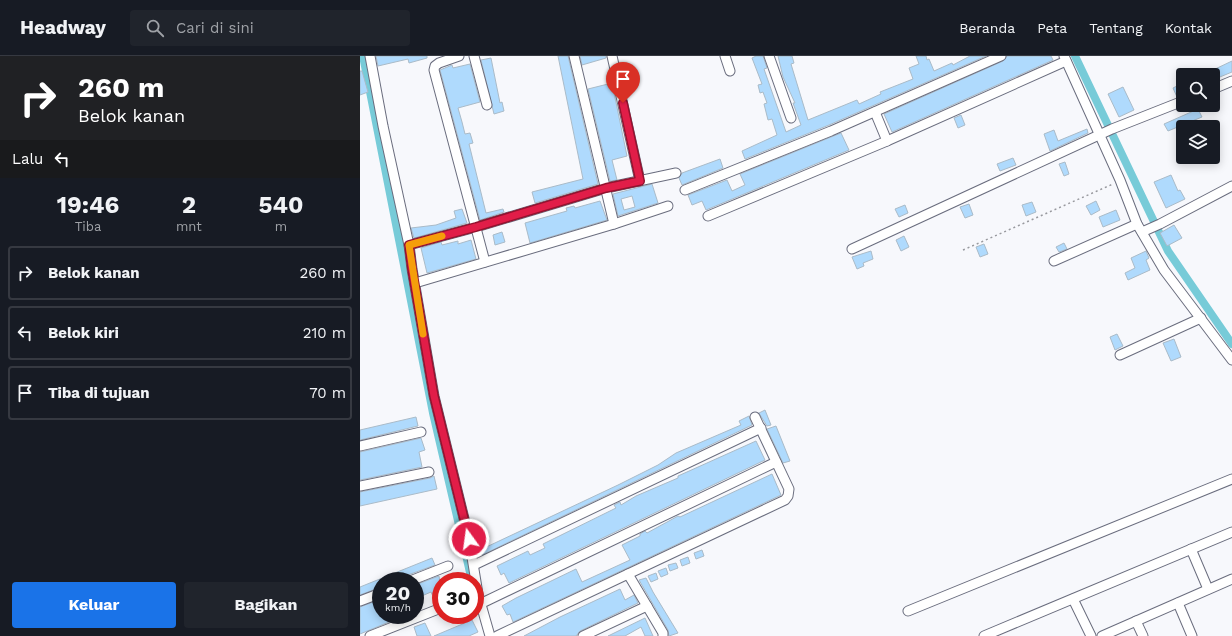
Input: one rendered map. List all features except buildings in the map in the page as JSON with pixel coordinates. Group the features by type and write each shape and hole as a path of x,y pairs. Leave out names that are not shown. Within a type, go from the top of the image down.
{"street":[{"path":"370,56 383,126 409,245 434,396 475,572"},
{"path":"459,56 439,63 435,66 434,70 485,262"},
{"path":"474,56 487,105"},
{"path":"574,56 614,224"},
{"path":"612,56 640,181"},
{"path":"725,56 730,71"},
{"path":"769,56 791,118"},
{"path":"685,190 875,112 1001,56"},
{"path":"708,216 887,141 1065,58 1120,180 1164,270 1232,360"},
{"path":"1220,86 1232,81"},
{"path":"852,249 1112,129 1176,104"},
{"path":"875,112 887,141"},
{"path":"409,245 476,227 606,188 676,173"},
{"path":"1054,261 1143,228 1160,224 1232,186"},
{"path":"415,282 614,224 668,206"},
{"path":"1120,354 1201,318"},
{"path":"497,636 787,498 789,490 755,417"},
{"path":"474,565 761,428"},
{"path":"360,446 422,432"},
{"path":"484,595 776,462"},
{"path":"360,486 428,472"},
{"path":"908,611 1232,479"},
{"path":"984,636 1232,532"},
{"path":"1191,550 1208,589"},
{"path":"424,575 448,566"},
{"path":"628,574 663,633 663,636"},
{"path":"1102,636 1232,579"},
{"path":"360,601 372,596"},
{"path":"1073,599 1091,636"},
{"path":"1178,603 1192,636"},
{"path":"583,636 647,606"},
{"path":"370,636 432,612"},
{"path":"484,617 490,636"},
{"path":"1136,621 1143,636"}],"path":[{"path":"963,250 1120,180"}],"waterway":[{"path":"363,56 433,413 470,572"},
{"path":"1075,56 1168,251 1232,344"}],"slow traffic":[{"path":"423,334 409,245 442,236"}],"route":[{"path":"469,539 434,396 409,245 476,227 606,188 640,181 623,103"}]}
